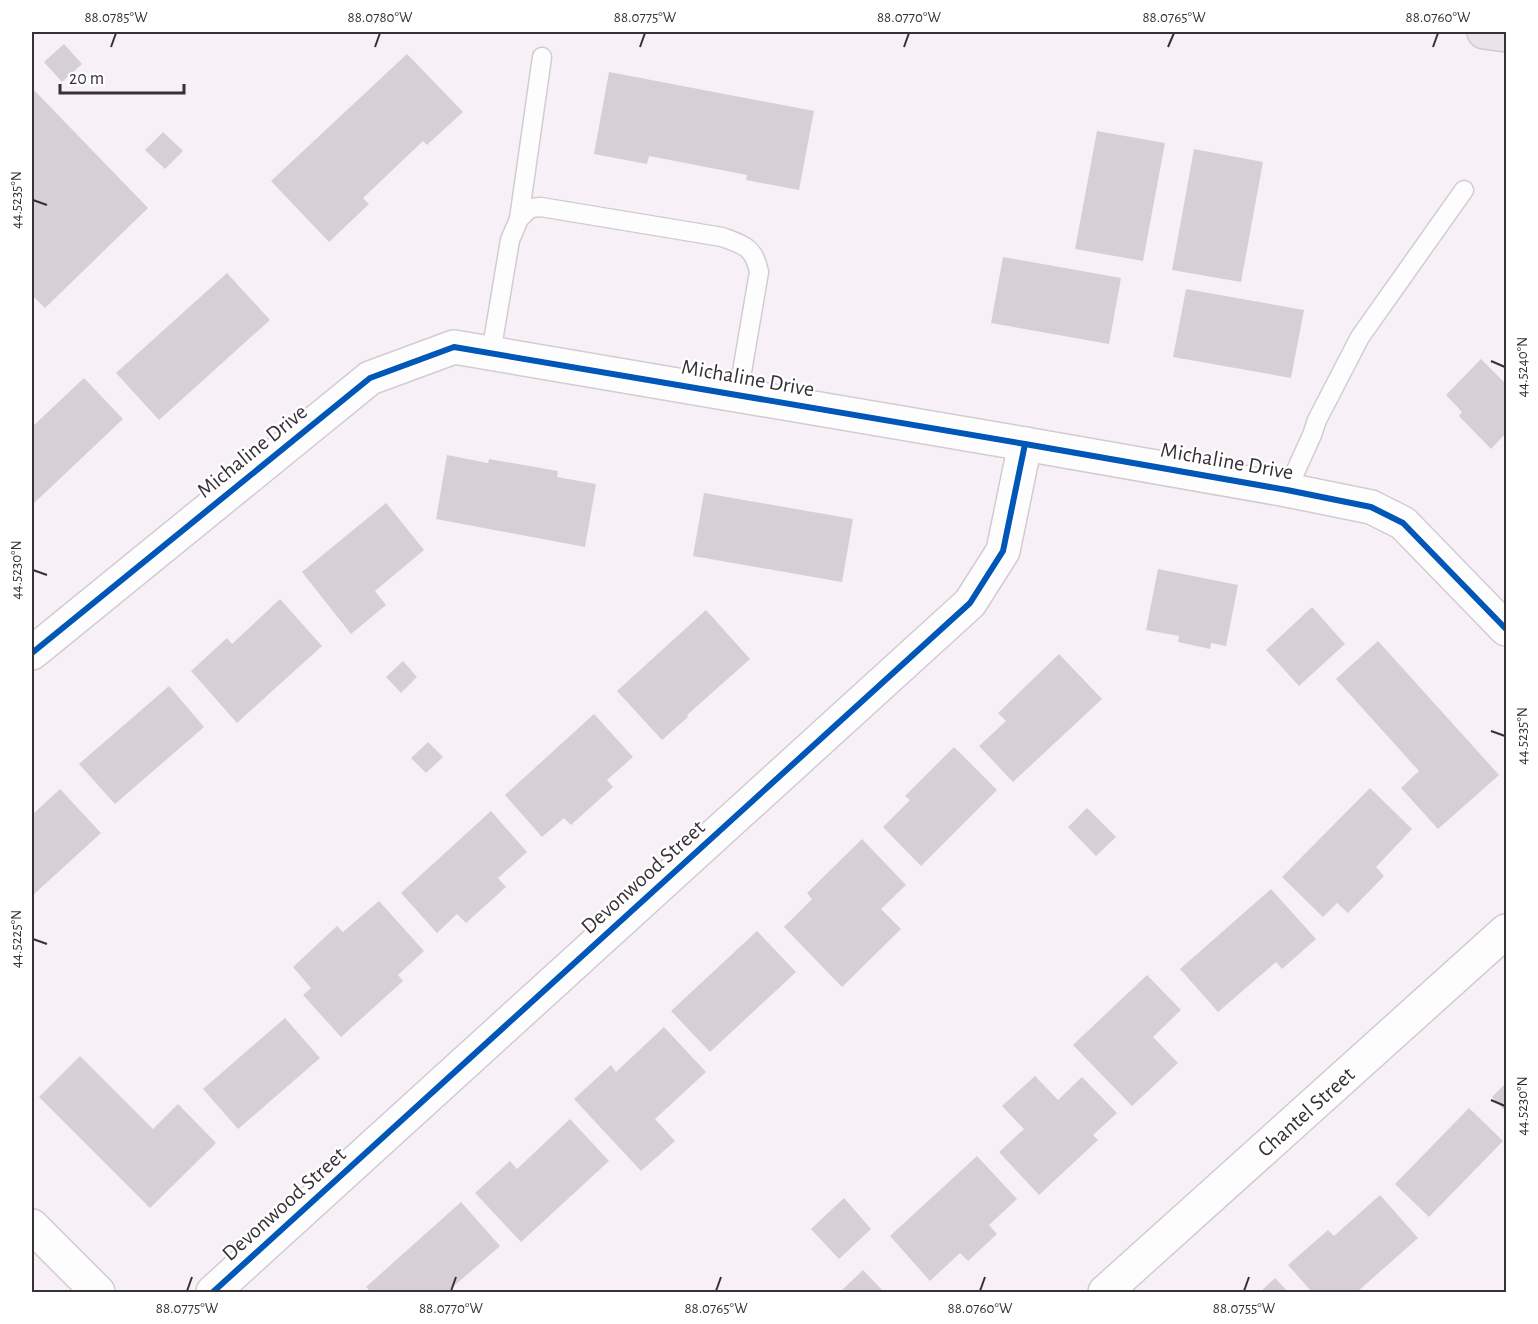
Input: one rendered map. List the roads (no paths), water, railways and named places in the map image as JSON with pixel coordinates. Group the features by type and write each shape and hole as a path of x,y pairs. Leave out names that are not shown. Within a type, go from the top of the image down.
{"main road":[{"path":"1484,32 1506,35"}],"street":[{"name":"Michaline Drive","path":"32,653 370,378 454,347 1024,444 1371,507 1403,523 1506,629"},
{"name":"Devonwood Street","path":"213,1293 970,603 1003,551 1024,444"},
{"name":"Chantel Street","path":"1105,1293 1506,931"},
{"path":"32,1226 98,1293"}],"lane":[{"path":"491,353 510,240 519,219 542,57"},
{"path":"1287,490 1317,420 1360,337 1464,190"},
{"path":"519,219 530,208 542,207 722,237 746,246 756,259 759,272 738,395"}]}
